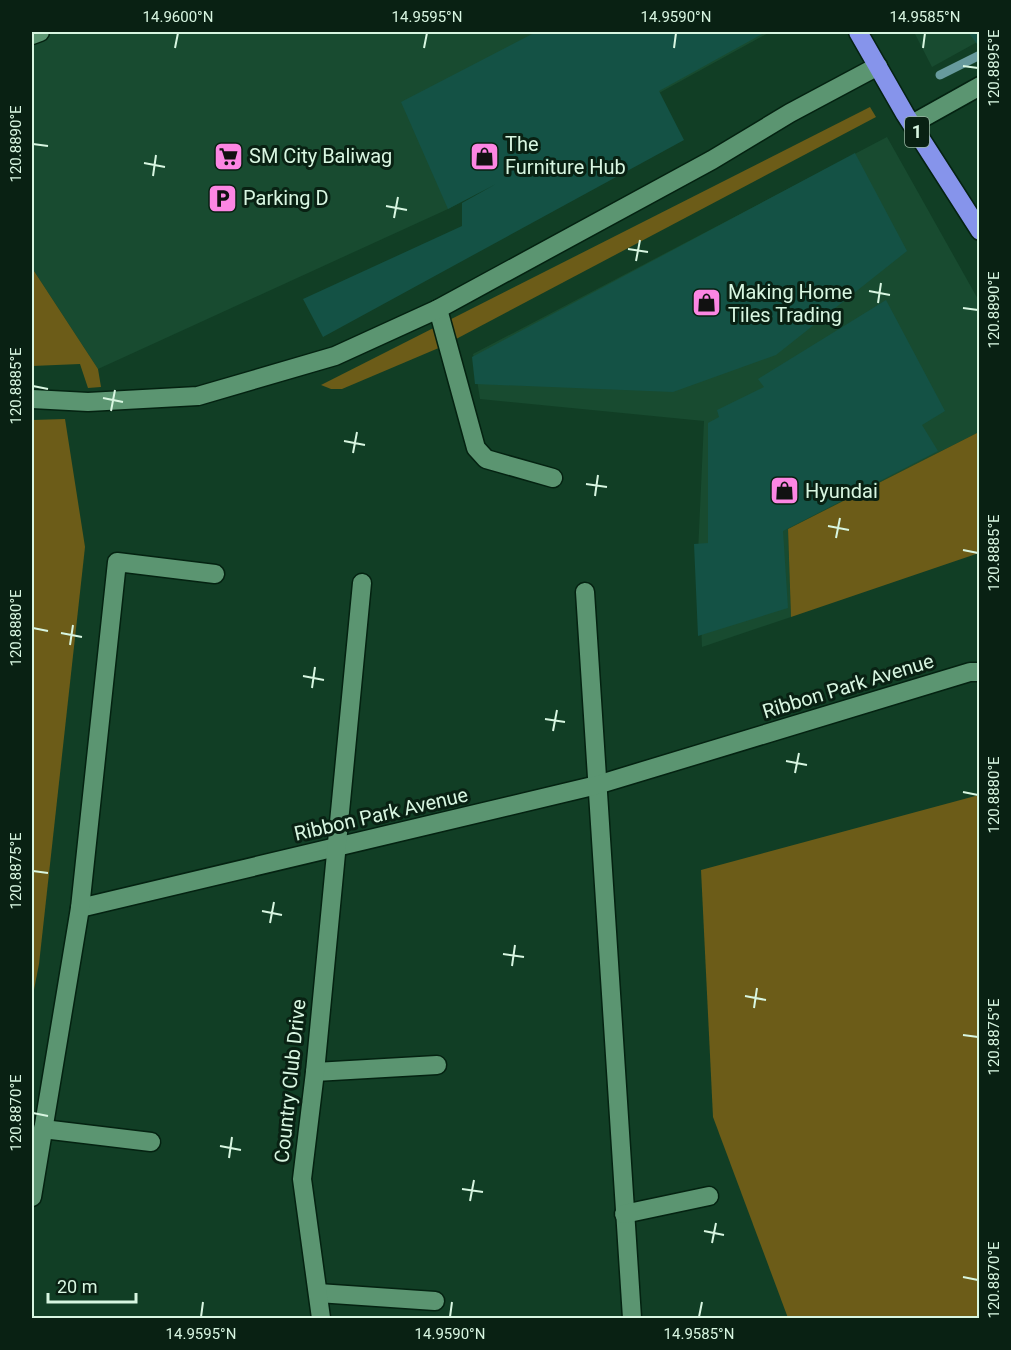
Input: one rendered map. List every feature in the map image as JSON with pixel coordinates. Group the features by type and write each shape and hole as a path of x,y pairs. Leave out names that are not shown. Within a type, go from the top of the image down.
{"highway":[{"name":"1","path":"858,32 905,114 980,231"}],"street":[{"path":"32,35 40,32"},
{"path":"32,399 88,402 198,396 335,356 438,309 712,160 790,112 878,66"},
{"path":"912,124 980,86"},
{"path":"438,309 476,448 486,459 553,478"},
{"path":"32,1197 80,908 117,562 215,574"},
{"name":"Country Club Drive","path":"321,1318 302,1179 315,1072 362,583"},
{"path":"585,592 632,1318"},
{"name":"Ribbon Park Avenue","path":"80,908 597,785 976,670"},
{"path":"315,1072 437,1065"},
{"path":"43,1129 151,1142"},
{"path":"624,1214 708,1196"},
{"path":"318,1293 435,1301"}],"shaded area":[{"name":"SM City Baliwag","path":"32,32 770,32 448,209 98,369 32,268"},
{"path":"914,32 979,32 979,41 932,67"},
{"path":"870,107 876,117 441,347 342,389 331,389 321,385"},
{"path":"887,137 979,301 979,432 788,529 791,617 702,647 698,553 704,421 480,399 473,354"},
{"path":"32,268 98,369 101,387 88,388 80,364 32,366"},
{"path":"65,419 85,547 39,964 32,1000 32,420"},
{"path":"979,432 979,553 791,617 788,529"},
{"path":"979,795 979,1318 788,1318 713,1117 701,870"}],"building":[{"name":"The Furniture Hub","path":"536,32 766,32 659,91 684,140 323,337 303,299 462,226 462,203 496,184 448,209 401,102"},
{"path":"968,32 980,32 980,43 977,44"},
{"name":"Making Home Tiles Trading","path":"855,153 907,251 776,355 673,392 475,384 472,357"},
{"name":"Hyundai","path":"886,300 945,411 922,425 938,451 783,531 788,608 698,636 694,544 708,543 708,423 719,417 717,410 764,387 758,379"}],"waterway":[{"path":"940,75 980,55"}],"place":[{"name":"SM City Baliwag","path":"228,156"},
{"name":"The Furniture Hub","path":"484,156"},
{"name":"Parking D","path":"222,198"},
{"name":"Making Home Tiles Trading","path":"707,303"},
{"name":"Hyundai","path":"784,491"}]}
